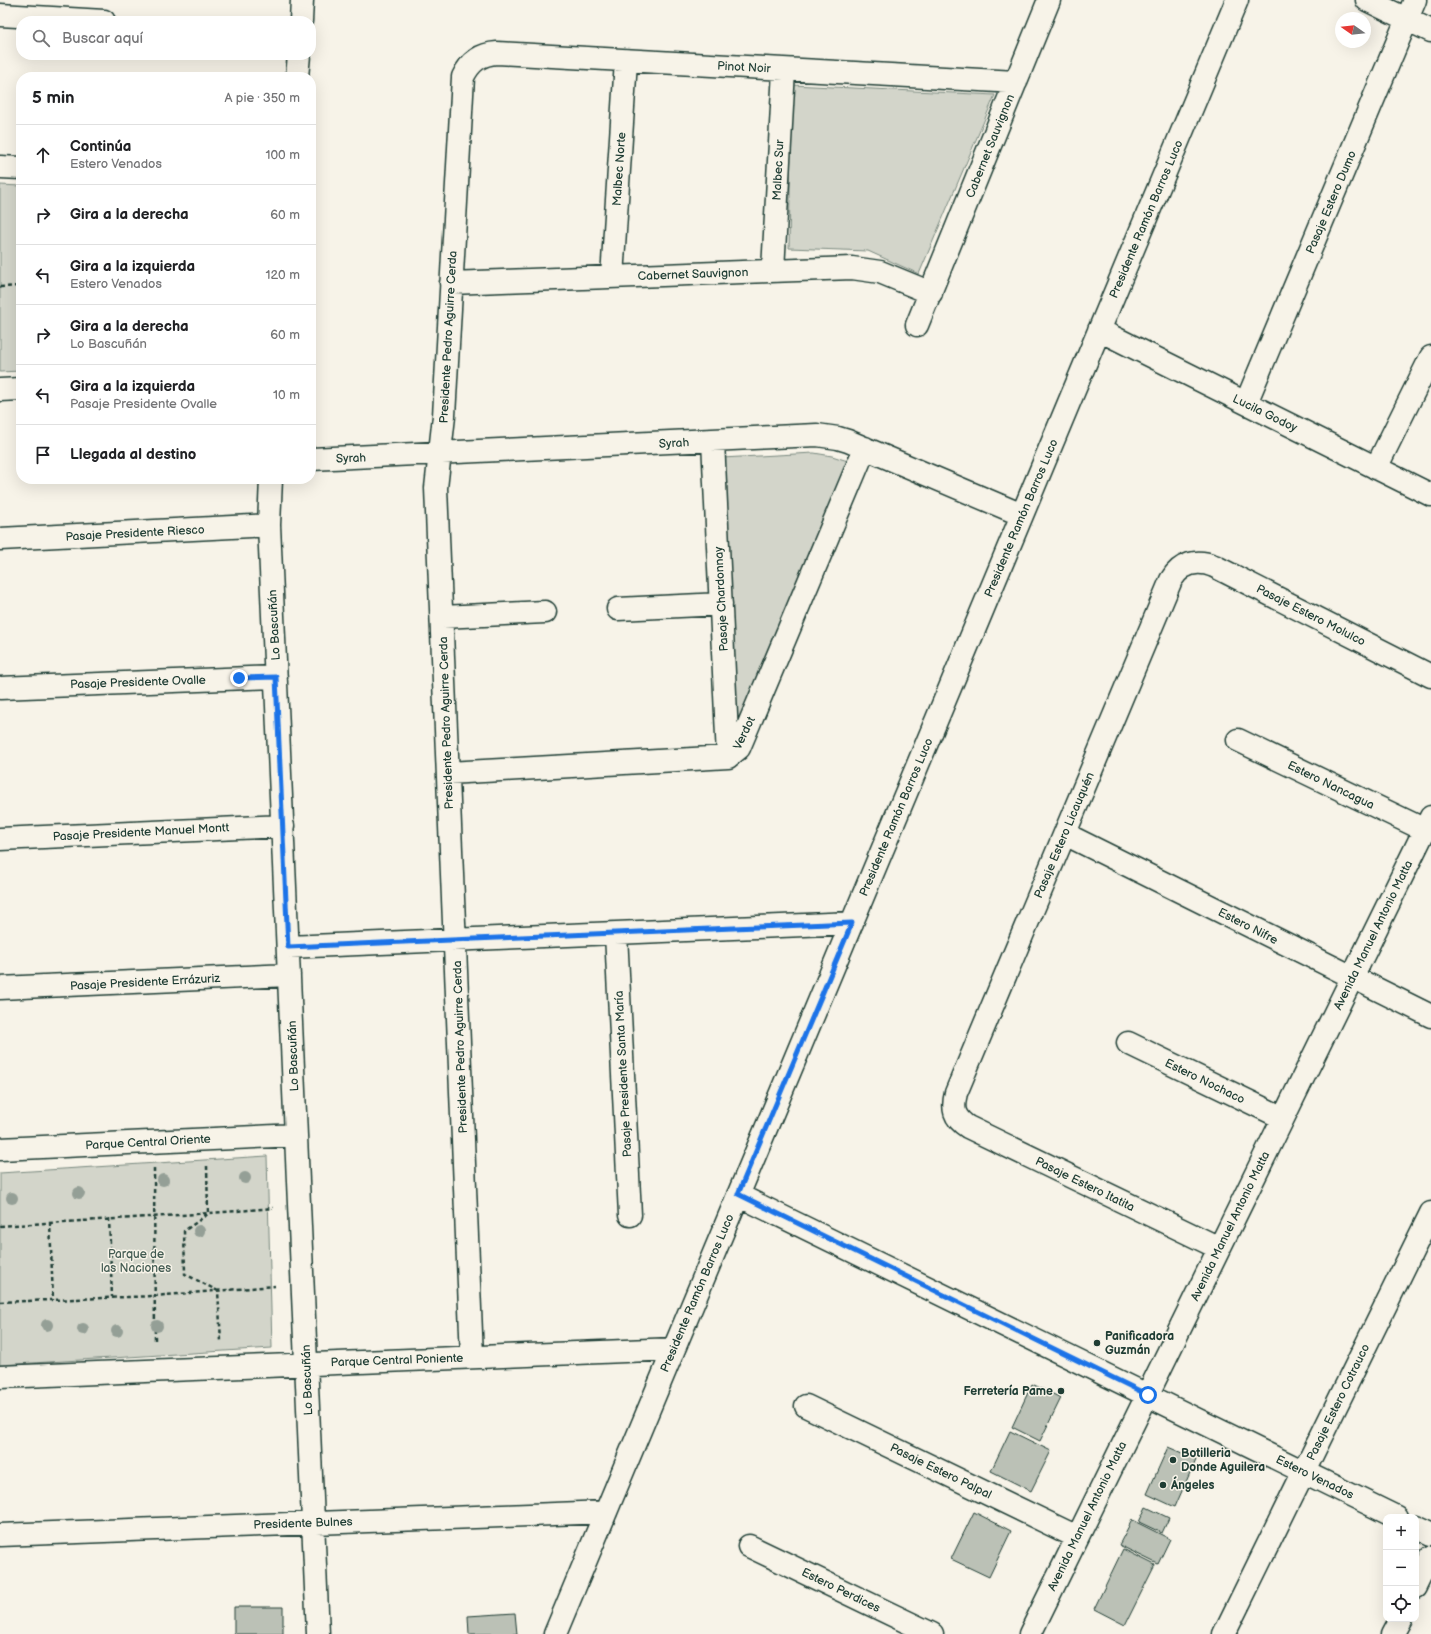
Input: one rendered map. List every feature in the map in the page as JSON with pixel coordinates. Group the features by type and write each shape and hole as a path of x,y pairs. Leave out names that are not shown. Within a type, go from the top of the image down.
{"street":[{"path":"301,16 302,0"},
{"name":"Cabernet Sauvignon","path":"917,325 1049,0"},
{"name":"Presidente Ramón Barros Luco","path":"555,1634 1237,0"},
{"path":"1367,0 1411,10 1431,31"},
{"name":"Pasaje Estero Dumo","path":"1246,403 1411,10"},
{"path":"0,15 17,16"},
{"name":"Pinot Noir","path":"474,61 489,54 497,53 1016,82"},
{"path":"297,72 299,60"},
{"name":"Presidente Pedro Aguirre Cerda","path":"472,1357 436,488 444,416 462,87 463,77 467,68 474,61"},
{"name":"Malbec Norte","path":"612,277 626,61"},
{"name":"Malbec Sur","path":"773,270 784,70"},
{"path":"0,167 16,168"},
{"name":"Cabernet Sauvignon","path":"451,283 852,268 880,272 931,293"},
{"name":"Lucila Godoy","path":"1100,330 1431,495"},
{"path":"1376,468 1431,357"},
{"path":"0,390 16,389"},
{"name":"Syrah","path":"316,459 817,435 838,438 865,448 1022,515"},
{"name":"Pasaje Chardonnay","path":"713,441 728,758"},
{"name":"Verdot","path":"448,772 728,758 739,748 865,448"},
{"name":"Lo Bascuñán","path":"271,484 269,525 318,1634"},
{"name":"Pasaje Presidente Riesco","path":"0,539 269,525"},
{"name":"Pasaje Estero Molulco","path":"1189,564 1197,562 1214,566 1431,676"},
{"name":"Pasaje Estero Licauquén","path":"955,1113 953,1104 956,1093 1171,580 1175,573 1189,564"},
{"path":"618,609 721,604"},
{"path":"442,617 545,612"},
{"name":"Pasaje Presidente Ovalle","path":"0,688 276,677"},
{"name":"Estero Nancagua","path":"1238,740 1428,824"},
{"name":"Avenida Manuel Antonio Matta","path":"1030,1634 1428,824"},
{"name":"Pasaje Presidente Manuel Montt","path":"0,838 282,826"},
{"name":"Estero Nifre","path":"1065,834 1431,1016"},
{"path":"288,947 852,923"},
{"name":"Pasaje Presidente Santa María","path":"616,934 630,1215"},
{"name":"Pasaje Presidente Errázuriz","path":"0,988 289,975"},
{"name":"Estero Nochaco","path":"1128,1043 1283,1118"},
{"name":"Pasaje Estero Itatita","path":"955,1113 960,1122 968,1127 1219,1248"},
{"name":"Parque Central Oriente","path":"0,1149 296,1135"},
{"name":"Estero Venados","path":"738,1194 1390,1514"},
{"name":"Pasaje Estero Cotrauco","path":"1224,1634 1431,1213"},
{"name":"Parque Central Poniente","path":"0,1378 155,1370 674,1349"},
{"name":"Pasaje Estero Palpal","path":"806,1406 1077,1537"},
{"name":"Presidente Bulnes","path":"0,1535 606,1512"},
{"path":"1419,1528 1431,1534"},
{"name":"Estero Perdices","path":"749,1546 932,1634"},
{"path":"1417,1586 1431,1557"},
{"path":"1393,1634 1399,1622"}],"path":[{"path":"0,287 16,286"},
{"path":"206,1139 208,1214"},
{"path":"153,1142 155,1370"},
{"path":"0,1226 109,1218 208,1214 299,1205"},
{"path":"208,1214 184,1231 185,1274 218,1291"},
{"path":"109,1218 112,1296"},
{"path":"50,1222 53,1300"},
{"path":"0,1302 112,1296 154,1296 303,1284"},
{"path":"218,1291 222,1368"}],"green space":[{"path":"792,85 995,95 919,274 868,251 789,248"},
{"path":"0,185 16,186 16,371 0,372"},
{"path":"814,453 832,456 851,462 736,728 722,458"},
{"name":"Parque de las Naciones","path":"267,1156 272,1348 0,1365 0,1173"}],"building":[{"path":"1032,1384 1061,1398 1040,1441 1012,1427"},
{"path":"1010,1431 1051,1451 1031,1491 991,1471"},
{"path":"1168,1447 1196,1459 1175,1507 1147,1494"},
{"path":"1146,1507 1169,1518 1162,1533 1139,1522"},
{"path":"974,1512 1011,1531 989,1577 951,1559"},
{"path":"1132,1520 1170,1539 1158,1564 1119,1545"},
{"path":"1123,1549 1155,1565 1125,1625 1094,1609"},
{"path":"234,1607 283,1607 283,1634 234,1634"},
{"path":"515,1613 517,1634 469,1634 468,1616"}],"place":[{"name":"Panificadora Guzmán","path":"1097,1343"},
{"name":"Ferretería Pame","path":"1061,1391"},
{"name":"Botilleria Donde Aguilera","path":"1173,1460"},
{"name":"Ángeles","path":"1163,1485"}],"route":[{"path":"239,678 276,677 288,947 852,923 738,1194 1148,1395"}]}
